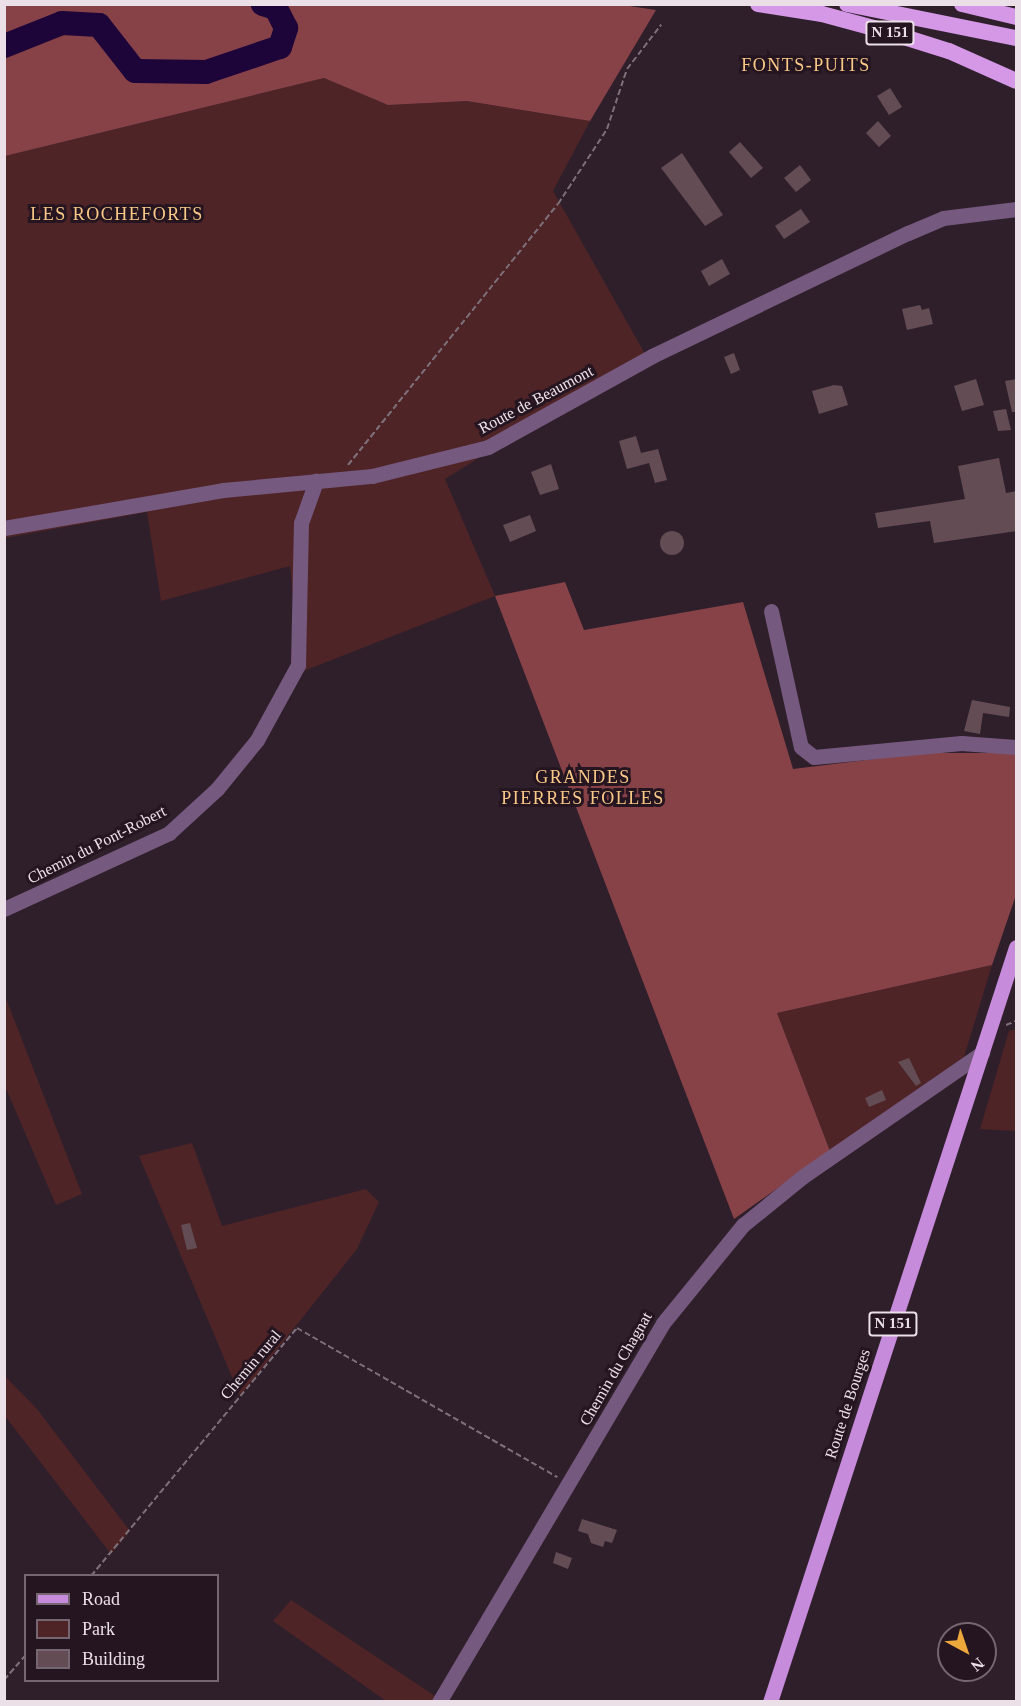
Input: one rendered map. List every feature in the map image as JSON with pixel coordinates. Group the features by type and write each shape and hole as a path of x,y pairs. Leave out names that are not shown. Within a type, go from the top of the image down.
{"highway":[{"name":"N 151","path":"758,4 822,14 885,31 950,51 1017,81"},
{"path":"847,4 1017,38"},
{"path":"962,4 1017,17"}],"main road":[{"name":"Route de Bourges","path":"770,1701 1017,947"}],"street":[{"name":"Route de Beaumont","path":"4,528 223,489 372,476 488,447 652,356 908,233 943,218 1017,209"},
{"name":"Chemin du Pont-Robert","path":"4,909 169,833 217,789 257,740 298,665 301,523 316,481"},
{"path":"771,612 801,747 814,757 961,743 1017,747"},
{"name":"Chemin du Chagnat","path":"440,1701 663,1323 743,1225 802,1177 982,1053"}],"path":[{"path":"337,479 558,204 607,129 627,69 661,25"},
{"name":"Chemin rural","path":"93,1574 297,1328 570,1484"},
{"path":"4,1680 24,1657"}],"green space":[{"path":"324,78 388,105 467,101 590,121 553,191 645,354 445,479 495,596 301,672 290,566 161,601 147,512 5,538 5,156"},
{"path":"992,965 964,1057 830,1151 777,1013"},
{"path":"5,996 82,1194 56,1205 5,1086"},
{"path":"1016,1029 1016,1131 980,1129 1009,1031"},
{"path":"192,1143 222,1226 366,1189 379,1202 357,1249 240,1396 139,1156"},
{"path":"5,1376 37,1409 130,1531 111,1554 5,1416"},
{"path":"291,1600 438,1698 436,1701 386,1701 273,1621"}],"shaded area":[{"path":"616,4 656,10 590,121 467,101 388,105 324,78 5,156 5,5"},
{"path":"565,582 584,630 743,602 793,769 923,753 1016,753 1016,895 992,965 777,1013 830,1151 734,1219 495,596"}],"building":[{"path":"890,88 902,107 889,115 877,96"},
{"path":"878,121 891,136 879,147 866,133"},
{"path":"740,142 763,168 751,178 729,152"},
{"path":"682,153 723,215 705,226 661,168"},
{"path":"800,165 811,180 796,192 784,178"},
{"path":"801,209 810,222 784,239 775,226"},
{"path":"722,259 730,274 709,286 701,271"},
{"path":"920,305 922,310 929,308 933,324 907,330 902,309"},
{"path":"734,353 740,370 731,374 724,357"},
{"path":"976,379 984,405 962,411 954,386"},
{"path":"1017,379 1017,412 1012,412 1005,381"},
{"path":"834,385 842,386 848,405 819,414 812,391"},
{"path":"1006,409 1011,430 998,431 993,411"},
{"path":"636,436 641,453 658,449 667,480 655,483 649,463 627,469 619,441"},
{"path":"999,458 1006,493 1017,491 1017,531 934,543 930,521 878,528 875,513 965,499 958,466"},
{"path":"551,464 559,489 540,495 531,472"},
{"path":"530,515 536,531 510,542 503,525"},
{"path":"672,531 677,532 683,538 683,548 677,554 672,555 667,554 661,548 660,543 661,538 667,532"},
{"path":"972,700 1010,707 1009,717 983,713 980,734 964,731"},
{"path":"909,1058 921,1083 916,1086 898,1062"},
{"path":"882,1090 886,1100 869,1107 865,1098"},
{"path":"190,1223 197,1248 187,1250 181,1225"},
{"path":"582,1519 617,1530 612,1543 605,1541 603,1547 591,1543 588,1534 578,1531"},
{"path":"556,1552 572,1558 568,1569 553,1563"}],"waterway":[{"path":"4,46 62,23 99,25 135,71 206,72 280,47 286,28 276,8 263,4"}],"district":[{"name":"FONTS-PUITS","path":"806,65"},
{"name":"LES ROCHEFORTS","path":"117,214"},
{"name":"GRANDES PIERRES FOLLES","path":"583,788"}]}
